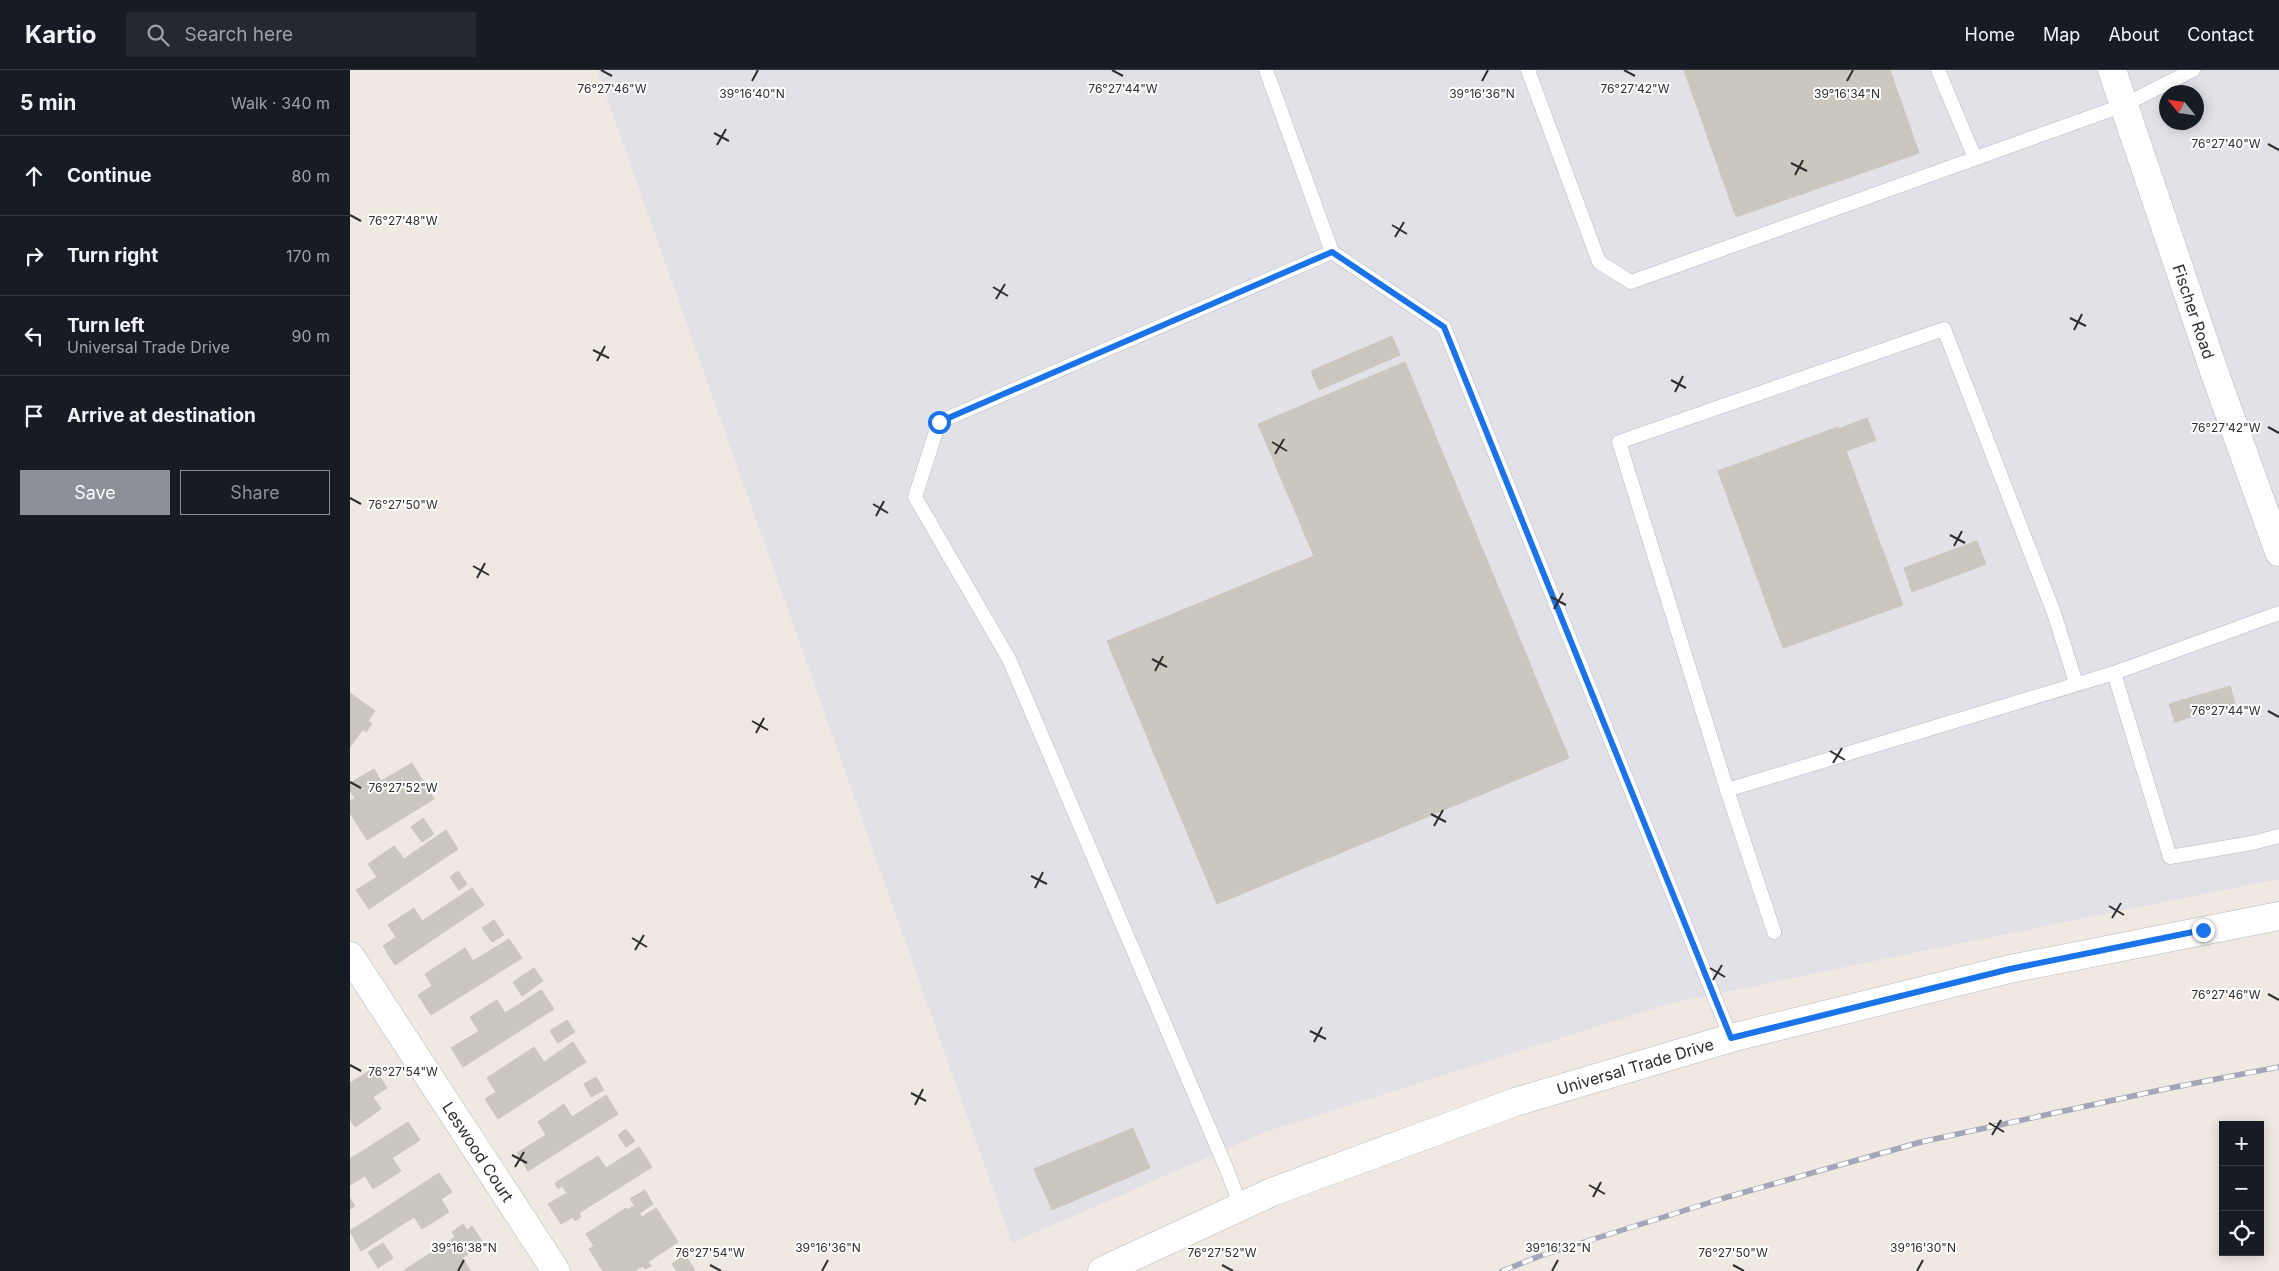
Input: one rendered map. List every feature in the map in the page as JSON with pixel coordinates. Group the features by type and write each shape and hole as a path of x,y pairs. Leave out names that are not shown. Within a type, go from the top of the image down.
{"street":[{"name":"Fischer Road","path":"2112,70 2215,374 2279,552"},
{"name":"Universal Trade Drive","path":"1102,1271 1272,1192 1515,1102 1731,1038 2010,969 2279,916"},
{"name":"Leswood Court","path":"350,956 556,1271"}],"lane":[{"path":"1266,70 1332,252 1444,327 1731,1038"},
{"path":"1528,70 1599,262 1631,282 2124,105 2193,70"},
{"path":"1938,70 1975,158"},
{"path":"1240,1207 1227,1170 1008,659 915,497 939,422 1332,252"},
{"path":"1774,932 1726,790 1619,442 1944,329 2054,613 2076,683"},
{"path":"1726,790 2114,673 2279,613"},
{"path":"2114,673 2170,857 2252,843 2279,836"}],"shaded area":[{"path":"597,70 2279,70 2279,879 1668,1004 1265,1132 1012,1243"}],"building":[{"path":"1684,70 1890,70 1919,153 1736,217"},
{"path":"1392,336 1400,355 1319,390 1311,371"},
{"path":"1405,362 1569,758 1217,904 1107,641 1314,556 1258,424"},
{"path":"1867,418 1876,440 1846,451 1903,605 1783,648 1718,471"},
{"path":"1977,541 1986,564 1912,592 1904,568"},
{"path":"2230,686 2235,703 2175,722 2169,704"},
{"path":"350,693 375,711 368,721 372,724 366,732 363,729 350,747"},
{"path":"412,763 434,799 367,840 350,813 350,801 355,798 350,791 350,783 374,769 381,781"},
{"path":"423,818 434,834 422,842 411,827"},
{"path":"446,830 458,849 369,909 356,890 377,877 368,864 394,846 404,859"},
{"path":"458,871 467,884 459,890 450,877"},
{"path":"472,888 484,905 395,965 383,946 396,937 388,925 414,908 422,921"},
{"path":"494,920 504,935 492,942 482,928"},
{"path":"509,939 522,958 431,1015 418,995 432,986 425,974 465,948 473,961"},
{"path":"534,968 543,981 522,996 513,982"},
{"path":"541,990 554,1009 463,1067 451,1048 479,1031 470,1017 497,1000 505,1013"},
{"path":"567,1020 575,1032 558,1043 550,1031"},
{"path":"573,1042 586,1062 498,1119 485,1099 496,1092 487,1078 534,1047 544,1062"},
{"path":"374,1068 387,1088 373,1097 381,1109 355,1127 350,1119 350,1083"},
{"path":"596,1077 604,1090 591,1097 584,1084"},
{"path":"606,1095 618,1114 528,1171 517,1153 546,1135 538,1122 564,1104 572,1117"},
{"path":"408,1122 420,1140 392,1158 401,1171 373,1189 365,1176 350,1185 350,1159"},
{"path":"1133,1128 1150,1168 1052,1210 1034,1169"},
{"path":"626,1129 635,1141 626,1147 618,1135"},
{"path":"639,1147 652,1167 579,1213 581,1217 575,1221 573,1217 561,1224 548,1204 567,1193 562,1186 558,1189 555,1183 598,1156 606,1168"},
{"path":"439,1173 452,1192 441,1199 449,1212 422,1229 414,1217 361,1251 350,1231"},
{"path":"645,1190 653,1204 640,1213 630,1199"},
{"path":"350,1198 355,1206 350,1209"},
{"path":"634,1206 642,1217 656,1208 678,1242 648,1262 651,1266 645,1269 643,1266 635,1271 603,1271 589,1249 594,1246 586,1234 626,1208 627,1210"},
{"path":"463,1224 467,1230 472,1226 484,1244 462,1258 471,1271 403,1271 455,1237 452,1232"},
{"path":"383,1243 393,1258 378,1268 368,1252"},
{"path":"685,1255 694,1271 677,1271 672,1264"}],"railway":[{"path":"1502,1271 1540,1256 1724,1198 1921,1142 2165,1089 2279,1067"}],"route":[{"path":"939,422 1332,252 1444,327 1731,1038 2010,969 2203,930"}]}
